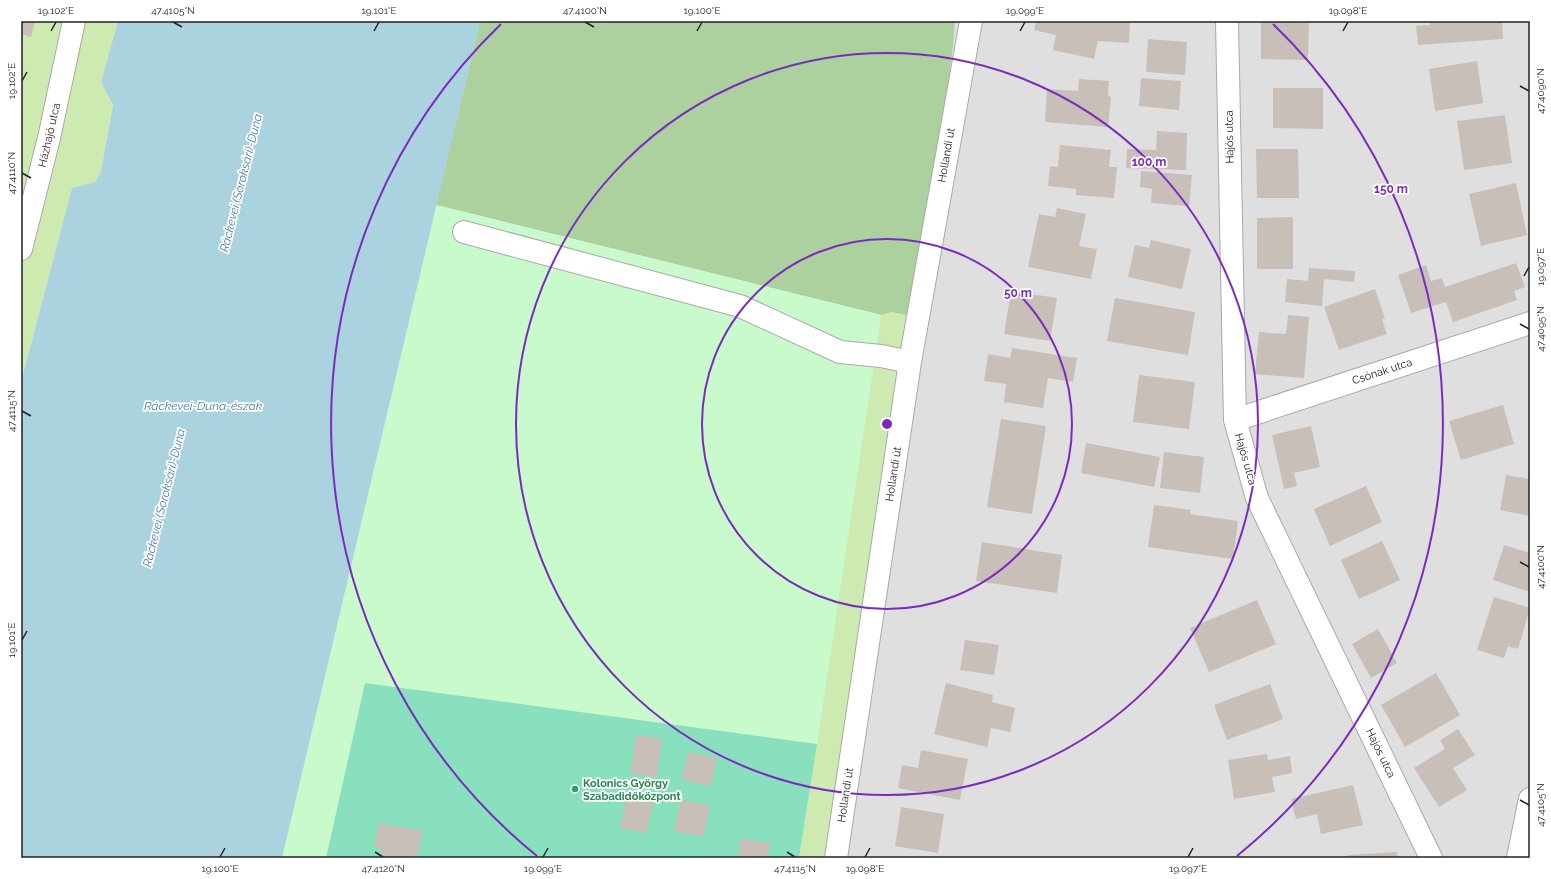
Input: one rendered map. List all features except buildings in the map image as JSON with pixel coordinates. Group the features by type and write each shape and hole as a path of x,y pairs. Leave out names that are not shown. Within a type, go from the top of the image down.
{"street":[{"name":"Házhajó utca","path":"21,249 74,21"},
{"name":"Hollandi út","path":"836,858 910,362 971,21"},
{"name":"Hajós utca","path":"1227,21 1235,420 1257,498 1431,858"},
{"path":"464,232 740,306 840,352 881,356 910,362"},
{"name":"Csónak utca","path":"1235,420 1530,323"},
{"path":"1518,858 1530,799"}],"shaded area":[{"path":"955,21 1530,21 1530,858 848,858"}],"green space":[{"path":"21,21 118,21 101,82 113,105 101,171 95,182 72,188 21,382"},
{"path":"480,21 955,21 918,318 892,312 881,315 436,205"},
{"path":"436,205 881,315 817,744 365,683 326,858 282,858"},
{"path":"892,312 918,318 848,858 799,858 881,315"},
{"name":"Kolonics György Szabadidőközpont","path":"365,683 817,744 799,858 326,858"}],"water":[{"name":"Ráckevei-Duna-észak","path":"118,21 480,21 282,858 21,858 21,382 72,188 95,182 101,171 113,105 101,82"}],"place":[{"name":"Kolonics György Szabadidőközpont","path":"575,789"}],"water label":[{"name":"Ráckevei (Soroksári)-Duna","path":"241,183"},
{"name":"Ráckevei (Soroksári)-Duna","path":"164,498"}]}
